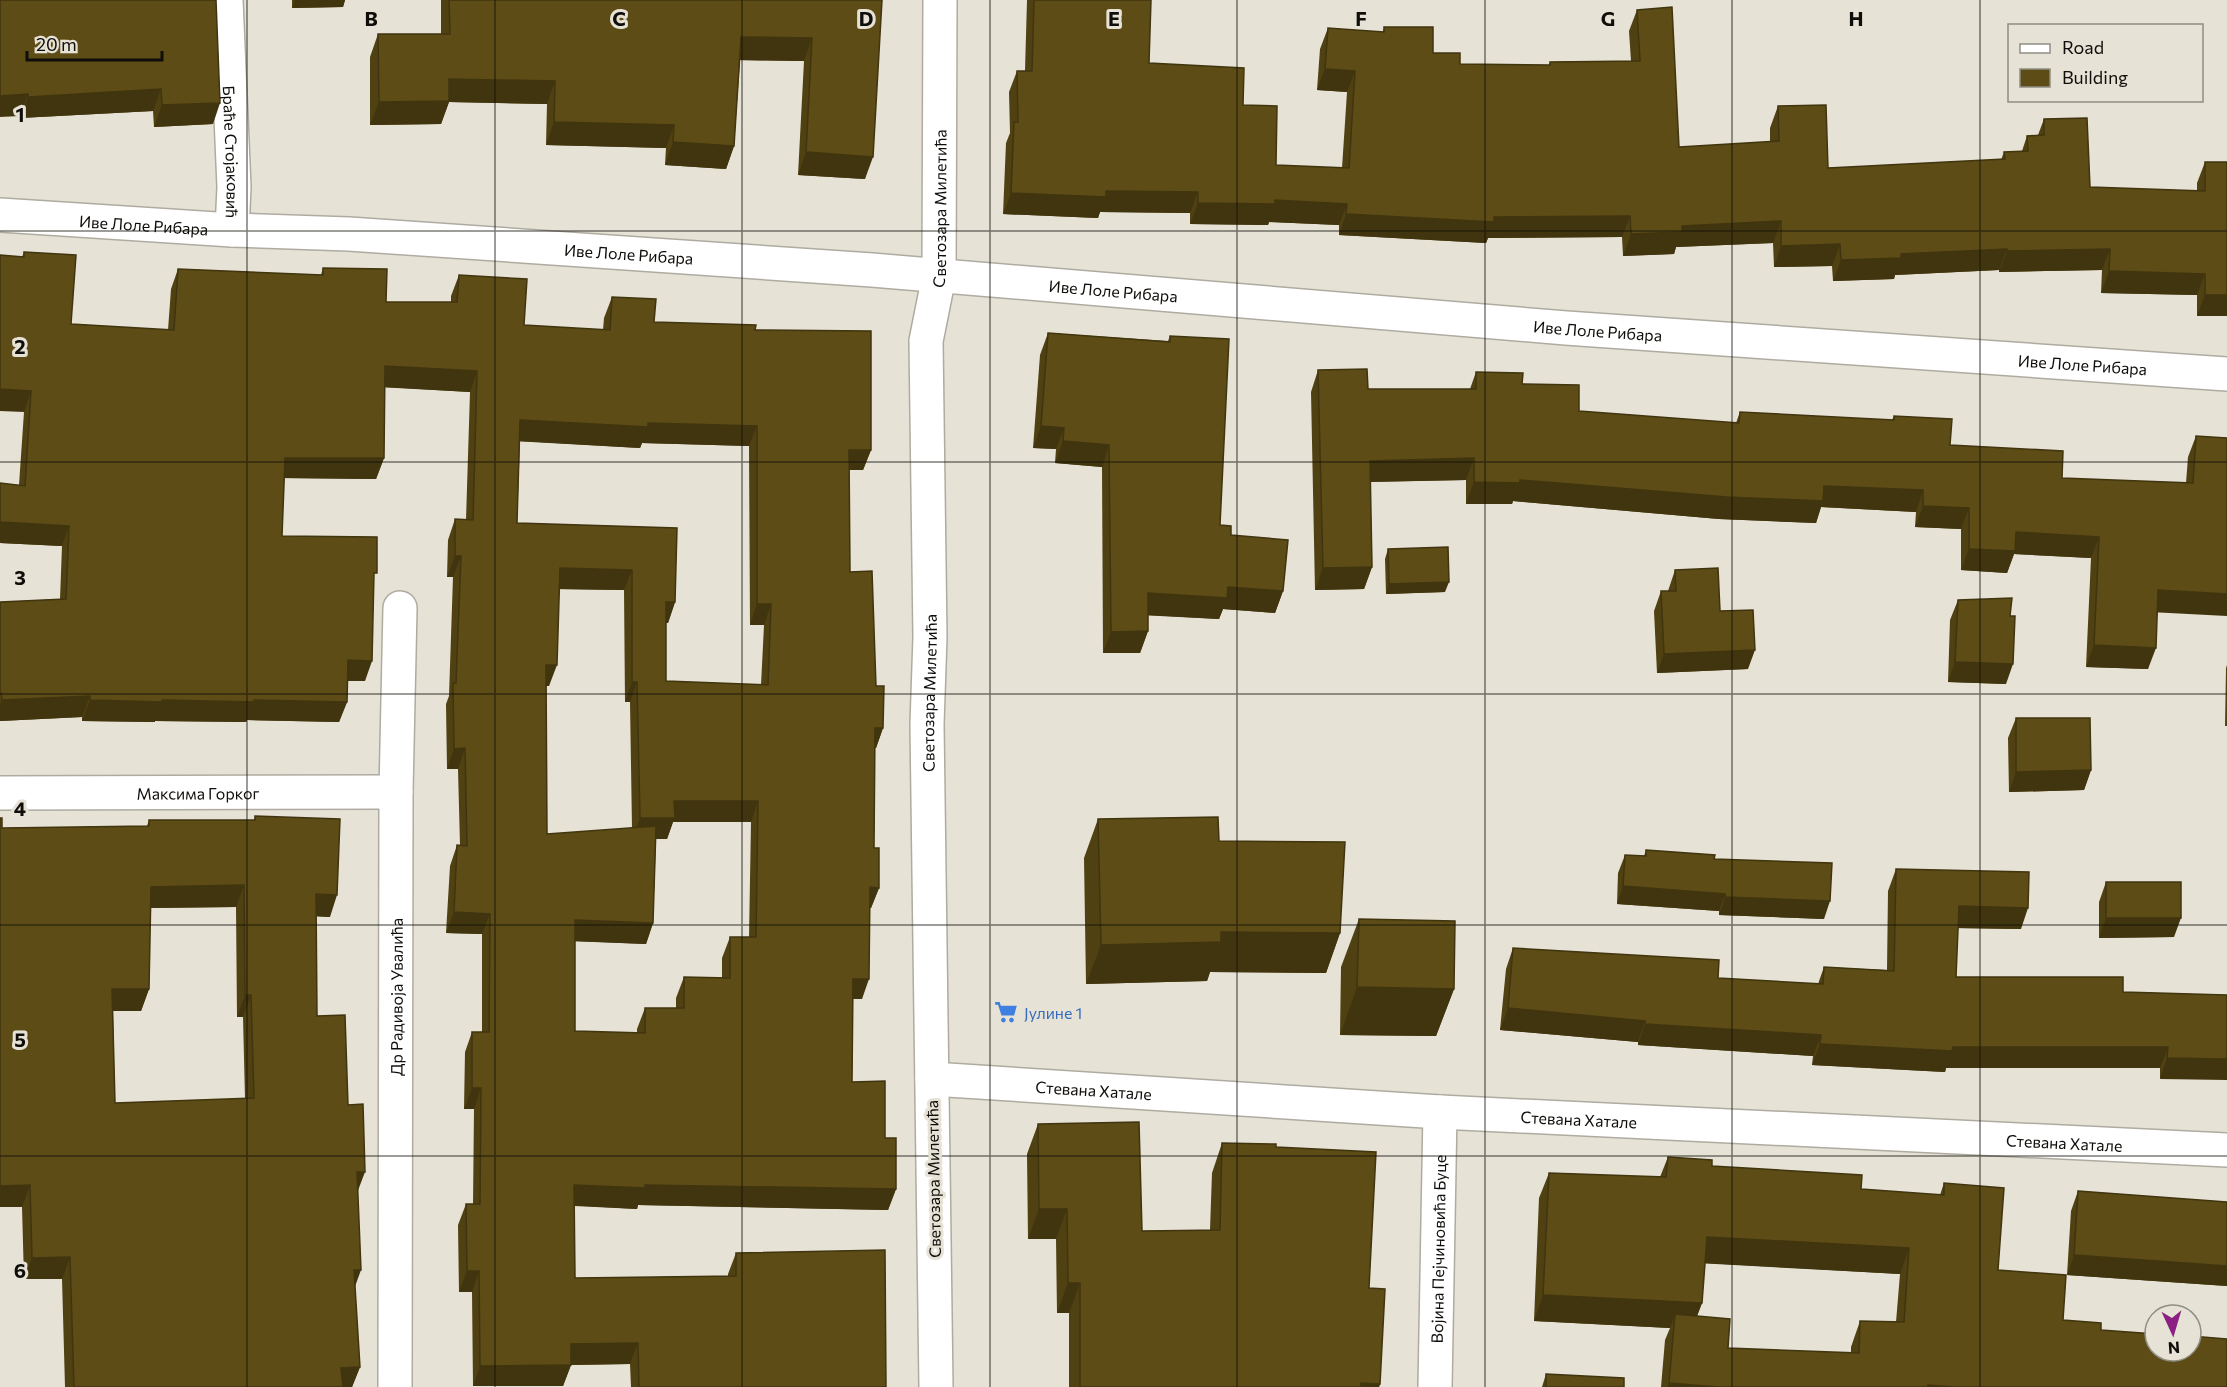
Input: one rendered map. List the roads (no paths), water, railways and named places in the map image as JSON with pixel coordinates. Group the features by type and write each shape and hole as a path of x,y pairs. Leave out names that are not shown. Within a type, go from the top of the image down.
{"street":[{"name":"Браће Стојаковић","path":"226,0 234,187 232,230"},
{"name":"Светозара Милетића","path":"936,1387 927,724 930,637 926,341 939,276 940,0"},
{"name":"Иве Лоле Рибара","path":"0,215 232,230 348,234 939,276 1566,328 2227,374"},
{"name":"Др Радивоја Увалића","path":"394,1387 396,792 400,608"},
{"name":"Максима Горког","path":"0,793 396,792"},
{"name":"Стевана Хатале","path":"932,1079 1440,1112 2227,1150"},
{"name":"Војина Пејчиновића Буце","path":"1435,1387 1440,1112"}],"place":[{"name":"Јулине 1","path":"1006,1012"}]}
